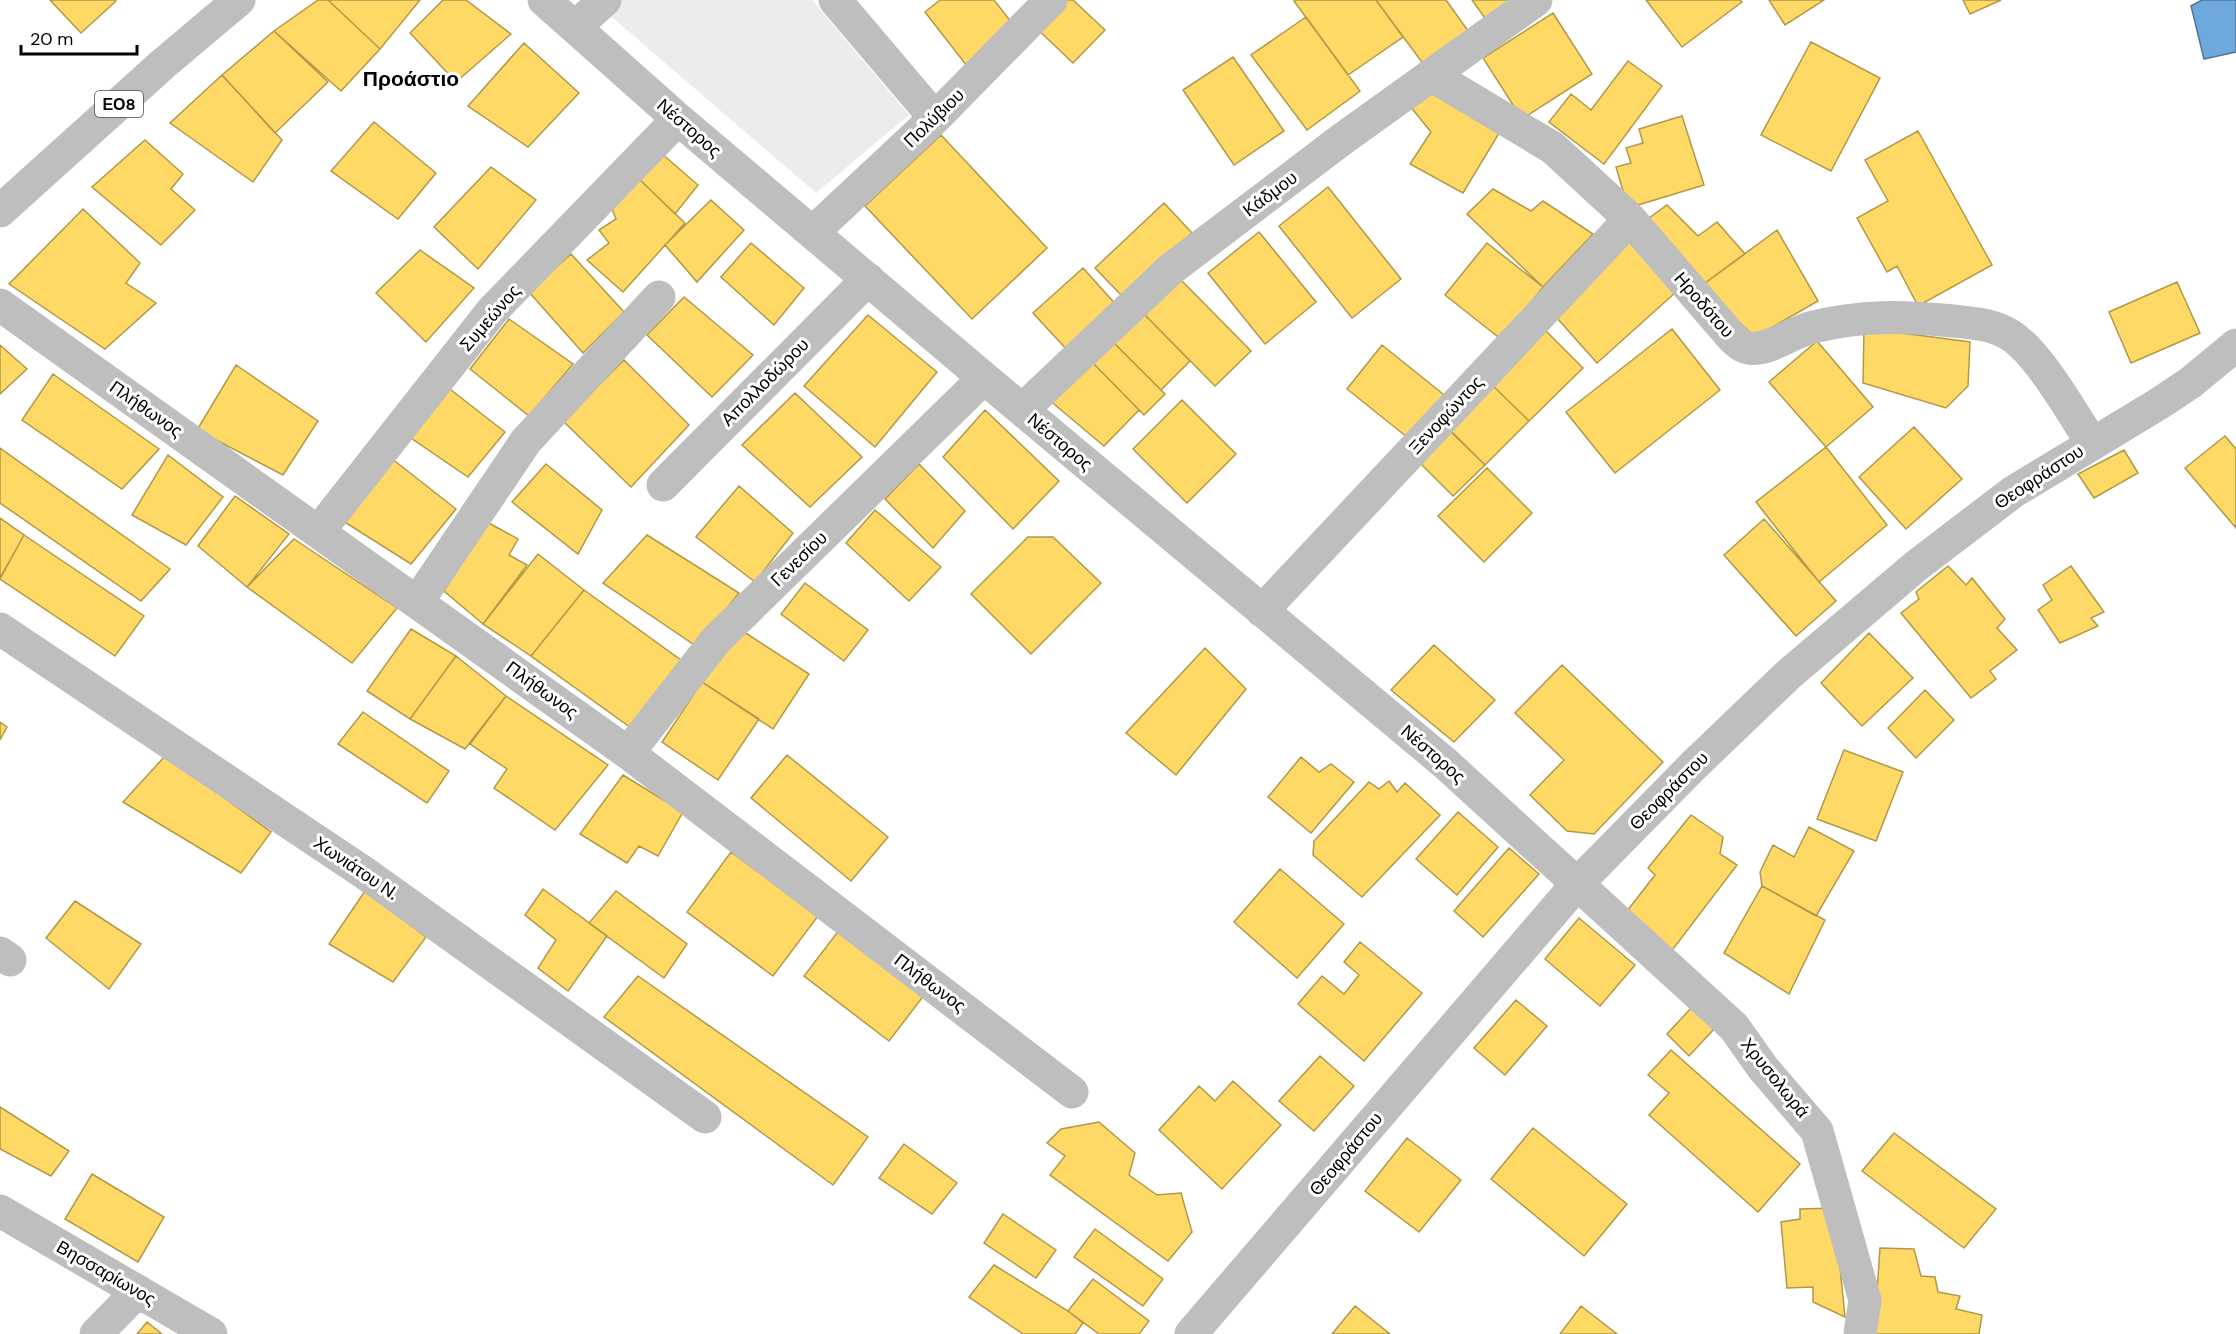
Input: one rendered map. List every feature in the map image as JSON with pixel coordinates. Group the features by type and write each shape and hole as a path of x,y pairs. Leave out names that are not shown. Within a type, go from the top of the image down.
{"street":[{"name":"ΕΟ8","path":"0,211 239,0"},
{"name":"Νέστορος","path":"544,0 678,119 1022,411 1446,764 1577,884"},
{"path":"575,27 605,0"},
{"path":"835,0 935,118"},
{"name":"Πολύβιου","path":"813,232 935,118 1051,0"},
{"name":"Κάδμου","path":"1022,411 1171,269 1341,140 1536,0"},
{"name":"Ηροδότου","path":"1431,75 1553,148 1630,219 1730,335 1743,346 1761,348 1811,327 1874,317 1900,316 1991,326 2009,334 2023,345 2038,363 2092,443"},
{"name":"Συμεώνος","path":"319,531 492,311 678,119"},
{"name":"Ξενοφώντος","path":"1263,611 1630,219"},
{"name":"Απολλοδώρου","path":"663,485 868,279"},
{"path":"418,601 526,441 659,297"},
{"name":"Πλήθωνος","path":"0,305 628,753 1072,1092"},
{"name":"Θεοφράστου","path":"1191,1334 1577,884 1693,766 1796,668 1916,566 2013,492 2170,396 2236,345"},
{"name":"Γενεσίου","path":"628,753 716,640 984,378"},
{"name":"Χωνιάτου Ν.","path":"0,629 366,874 705,1117"},
{"name":"Χρυσολωρά","path":"1577,884 1734,1027 1763,1068 1817,1131 1865,1300 1860,1334"},
{"name":"Βησσαρίωνος","path":"0,1211 211,1334"},
{"path":"96,1334 138,1291"}],"shaded area":[{"path":"620,0 812,0 909,115 816,193 606,12"}],"building: Homes":[{"path":"50,0 115,0 116,1 81,33"},
{"path":"318,0 328,0 380,49 341,91 274,31"},
{"path":"328,0 420,0 380,49"},
{"path":"443,0 466,0 511,34 456,82 410,33"},
{"path":"940,0 994,0 1016,28 967,66 925,12"},
{"path":"1057,0 1073,0 1105,30 1073,63 1033,25"},
{"path":"1376,0 1403,37 1348,75 1294,1"},
{"path":"1376,0 1446,0 1469,32 1424,65"},
{"path":"1472,0 1516,0 1487,21"},
{"path":"1646,0 1740,0 1742,2 1682,47"},
{"path":"1769,0 1824,0 1785,25"},
{"path":"1963,0 2001,0 1970,14"},
{"path":"1553,13 1592,74 1522,119 1483,58"},
{"path":"1306,17 1360,91 1307,130 1251,55"},
{"path":"274,31 328,82 275,133 222,75"},
{"path":"1811,42 1880,78 1831,171 1761,135"},
{"path":"524,43 579,93 528,147 468,106"},
{"path":"1233,57 1284,131 1234,165 1183,90"},
{"path":"1628,61 1662,86 1604,164 1549,122 1571,94 1591,110"},
{"path":"222,75 282,140 253,182 170,123"},
{"path":"1437,84 1501,130 1463,193 1410,164 1431,132 1410,106"},
{"path":"1682,116 1704,185 1628,208 1616,167 1631,163 1626,148 1643,143 1639,129"},
{"path":"374,122 436,173 398,219 331,171"},
{"path":"1918,131 1992,265 1918,306 1897,266 1887,272 1857,218 1888,201 1865,160"},
{"path":"941,135 1047,248 972,319 865,206"},
{"path":"145,140 183,174 171,189 195,210 161,245 92,187"},
{"path":"661,153 698,185 675,214 638,178"},
{"path":"491,167 536,200 478,269 434,227"},
{"path":"638,178 685,223 623,292 587,260 609,243 599,230 616,219 610,204"},
{"path":"1328,187 1401,279 1352,318 1279,226"},
{"path":"1493,189 1531,211 1543,201 1593,234 1543,287 1467,214"},
{"path":"711,200 744,230 697,282 665,245"},
{"path":"1164,203 1192,233 1124,298 1095,268"},
{"path":"1667,205 1698,236 1717,222 1745,254 1701,286 1645,221"},
{"path":"83,209 140,263 126,283 156,303 105,349 9,284"},
{"path":"1777,230 1818,301 1755,337 1701,286"},
{"path":"1259,232 1316,302 1265,344 1208,273"},
{"path":"1627,239 1676,292 1597,363 1549,309"},
{"path":"751,243 804,288 774,325 721,277"},
{"path":"1487,243 1543,287 1502,340 1445,295"},
{"path":"420,250 474,288 426,342 376,293"},
{"path":"571,254 624,312 583,353 529,292"},
{"path":"1083,268 1119,308 1069,352 1033,313"},
{"path":"1180,279 1251,351 1215,386 1144,314"},
{"path":"2177,282 2200,333 2131,363 2109,312"},
{"path":"684,297 753,355 712,397 647,335"},
{"path":"1144,314 1190,361 1161,390 1114,343"},
{"path":"868,315 937,372 875,447 804,386"},
{"path":"509,319 573,364 529,416 470,369"},
{"path":"1543,328 1583,368 1529,421 1489,382"},
{"path":"1864,328 1970,342 1968,386 1946,408 1863,383"},
{"path":"1672,329 1720,390 1615,473 1566,412"},
{"path":"1109,338 1165,394 1144,415 1089,359"},
{"path":"1817,341 1873,407 1826,447 1769,382"},
{"path":"0,345 27,369 0,394"},
{"path":"1382,345 1448,398 1412,441 1347,389"},
{"path":"1089,359 1139,410 1104,446 1048,399"},
{"path":"624,360 689,425 631,487 563,421"},
{"path":"236,365 318,421 283,475 197,430"},
{"path":"53,374 159,449 122,489 22,420"},
{"path":"1489,382 1529,421 1485,465 1445,425"},
{"path":"446,386 505,432 468,477 408,436"},
{"path":"795,393 862,457 810,507 742,445"},
{"path":"1182,400 1236,454 1187,503 1133,449"},
{"path":"985,410 1059,481 1013,529 943,457"},
{"path":"1914,427 1962,479 1906,529 1859,477"},
{"path":"1449,430 1485,465 1453,496 1417,460"},
{"path":"2225,436 2236,449 2236,528 2185,468"},
{"path":"1826,447 1887,525 1819,582 1756,502"},
{"path":"0,448 170,569 141,601 0,503"},
{"path":"2124,450 2138,473 2094,498 2078,474"},
{"path":"168,455 223,497 186,545 132,515"},
{"path":"391,458 456,509 411,564 343,521"},
{"path":"546,464 602,510 578,554 512,502"},
{"path":"919,464 965,511 933,548 885,499"},
{"path":"1487,468 1532,513 1484,562 1438,516"},
{"path":"739,486 793,533 755,582 696,537"},
{"path":"235,496 289,534 247,587 198,546"},
{"path":"875,510 941,567 909,601 846,543"},
{"path":"0,518 24,535 0,578"},
{"path":"1764,519 1836,601 1796,636 1724,555"},
{"path":"487,522 518,539 509,555 527,565 483,624 444,591"},
{"path":"24,535 144,616 115,656 0,579"},
{"path":"647,535 739,593 696,646 603,583"},
{"path":"1028,537 1053,537 1101,583 1031,654 971,594"},
{"path":"294,539 397,608 352,663 247,587"},
{"path":"538,554 584,590 531,656 483,624"},
{"path":"1948,566 1966,585 1972,578 2005,619 1997,628 2017,650 1990,671 1996,679 1971,698 1901,613 1919,599 1916,592"},
{"path":"2071,566 2104,612 2091,618 2098,626 2060,643 2038,610 2052,600 2043,585"},
{"path":"805,583 868,630 844,661 781,614"},
{"path":"584,590 685,663 634,730 531,656"},
{"path":"738,628 809,674 773,729 702,682"},
{"path":"411,629 456,656 410,719 367,691"},
{"path":"1869,633 1913,678 1862,726 1821,683"},
{"path":"1434,645 1495,700 1454,742 1391,690"},
{"path":"1205,648 1246,689 1176,775 1126,733"},
{"path":"456,656 506,696 465,749 410,719"},
{"path":"1562,665 1663,762 1594,834 1567,831 1530,795 1564,760 1515,713"},
{"path":"702,682 759,719 718,780 662,742"},
{"path":"1925,690 1954,720 1916,758 1888,728"},
{"path":"506,696 608,765 555,830 494,788 507,769 470,744"},
{"path":"363,712 449,771 427,803 338,744"},
{"path":"0,722 7,727 0,740"},
{"path":"1844,750 1903,772 1876,841 1817,819"},
{"path":"166,755 271,832 241,873 123,802"},
{"path":"787,755 888,837 851,881 751,798"},
{"path":"1301,757 1319,772 1331,764 1354,782 1311,833 1268,797"},
{"path":"623,775 683,812 658,856 639,846 627,863 580,834"},
{"path":"1389,781 1397,792 1405,783 1440,815 1362,897 1313,855 1314,841 1369,782 1379,789"},
{"path":"1458,812 1498,847 1457,895 1416,859"},
{"path":"1691,815 1723,837 1720,854 1737,865 1670,953 1624,915 1655,875 1648,868"},
{"path":"1809,827 1854,851 1816,916 1762,886 1760,872 1773,845 1794,857"},
{"path":"1509,848 1539,874 1483,937 1454,911"},
{"path":"731,852 818,916 773,976 687,912"},
{"path":"1280,869 1344,924 1297,978 1234,922"},
{"path":"1762,886 1825,920 1789,994 1724,953"},
{"path":"543,889 607,936 568,991 538,968 556,940 525,915"},
{"path":"365,891 426,937 393,982 329,944"},
{"path":"616,891 687,944 664,978 589,923"},
{"path":"75,901 141,944 109,989 46,938"},
{"path":"1579,918 1635,965 1600,1006 1545,959"},
{"path":"840,929 925,994 889,1041 804,976"},
{"path":"1360,942 1422,993 1364,1061 1298,1004 1322,976 1344,994 1359,975 1344,962"},
{"path":"638,976 868,1137 833,1185 604,1017"},
{"path":"1516,1000 1547,1026 1505,1075 1474,1048"},
{"path":"1692,1007 1715,1028 1689,1056 1667,1034"},
{"path":"1671,1050 1800,1164 1758,1212 1649,1115 1669,1093 1648,1075"},
{"path":"1320,1056 1354,1086 1314,1131 1279,1101"},
{"path":"1233,1081 1281,1125 1222,1189 1159,1130 1199,1086 1215,1101"},
{"path":"0,1107 69,1151 51,1176 0,1149"},
{"path":"1099,1122 1135,1153 1129,1175 1157,1195 1181,1193 1192,1232 1168,1261 1050,1175 1065,1156 1047,1143 1061,1129"},
{"path":"1533,1128 1627,1204 1584,1256 1491,1179"},
{"path":"1894,1133 1996,1209 1964,1248 1862,1171"},
{"path":"1407,1138 1461,1180 1419,1232 1365,1191"},
{"path":"904,1144 957,1183 932,1214 879,1178"},
{"path":"92,1174 164,1217 138,1262 65,1219"},
{"path":"1834,1208 1845,1317 1813,1302 1813,1287 1787,1288 1781,1222 1800,1219 1800,1209"},
{"path":"1003,1214 1056,1250 1036,1278 984,1243"},
{"path":"1095,1229 1163,1279 1143,1306 1074,1257"},
{"path":"1880,1248 1914,1249 1921,1276 1935,1277 1938,1292 1960,1296 1956,1309 1982,1315 1979,1334 1874,1334"},
{"path":"994,1265 1068,1311 1083,1323 1075,1334 1023,1334 969,1297"},
{"path":"1093,1279 1149,1321 1139,1334 1099,1334 1068,1311"},
{"path":"1355,1306 1390,1334 1332,1334"},
{"path":"1581,1306 1617,1334 1560,1334"},
{"path":"147,1322 162,1334 137,1334"}],"building: Schools":[{"path":"2202,0 2236,0 2236,52 2204,59 2191,6"}],"district":[{"name":"Προάστιο","path":"411,79"}]}
